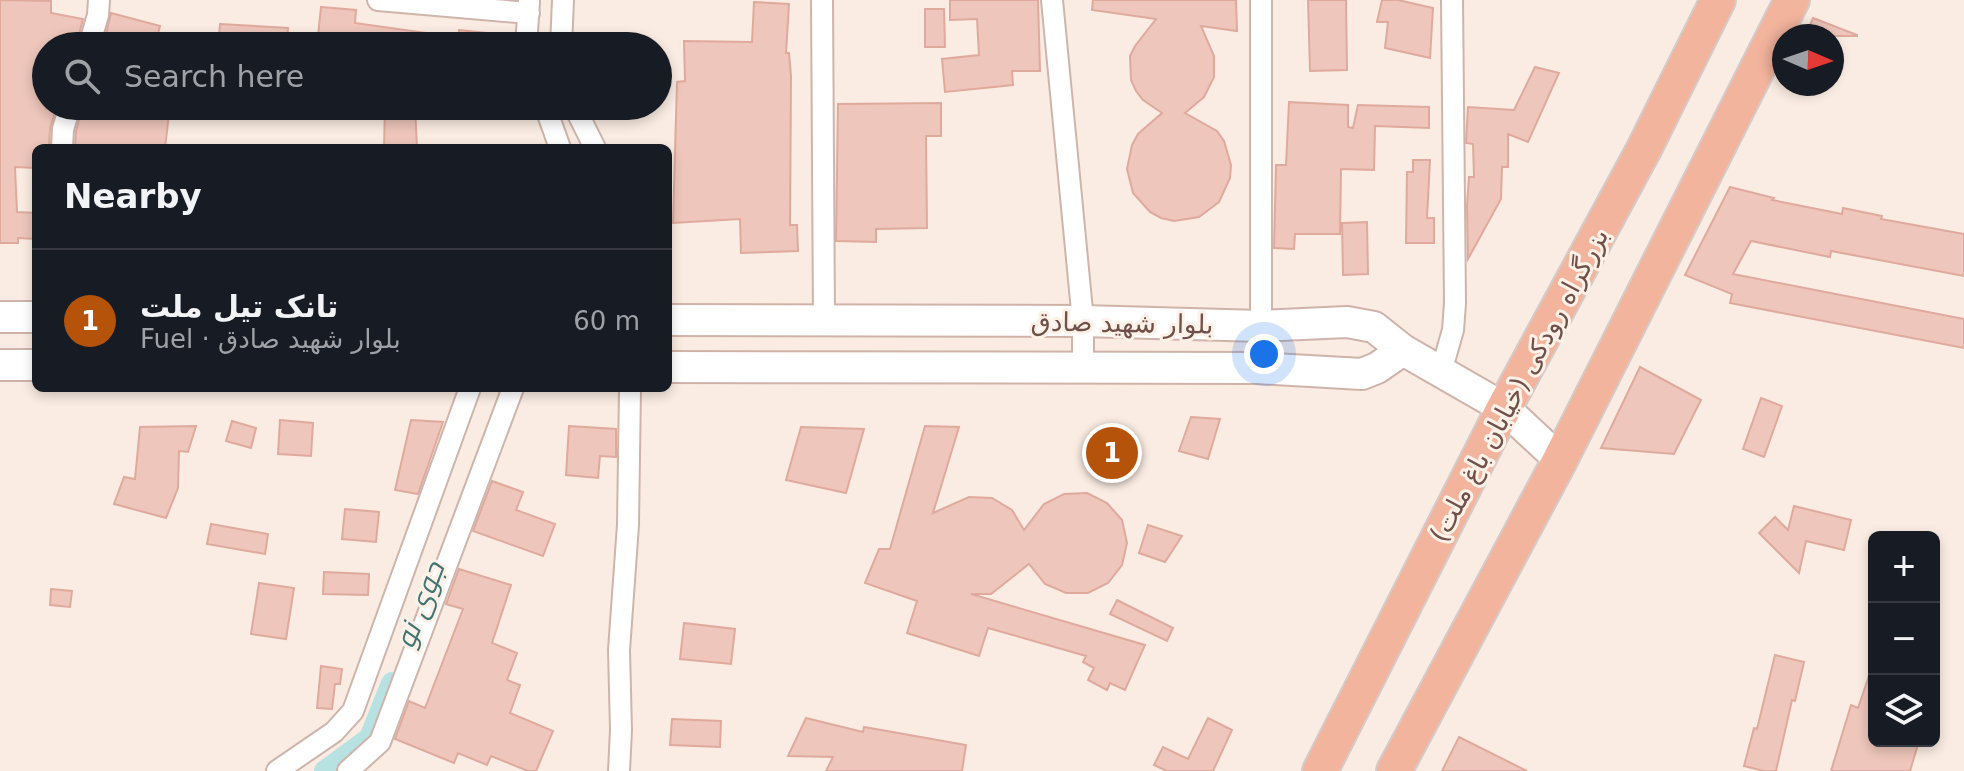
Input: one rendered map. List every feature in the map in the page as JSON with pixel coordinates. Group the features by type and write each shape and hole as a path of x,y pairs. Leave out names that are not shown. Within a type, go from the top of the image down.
{"highway":[{"name":"بزرگراه رودکی (خیابان باغ ملت)","path":"1320,771 1504,408 1644,149 1718,0"},
{"path":"1394,771 1560,460 1792,0"}],"main road":[{"path":"0,317 32,317"},
{"name":"بلوار شهید صادق","path":"672,320 1083,321 1261,326 1347,322 1374,327 1403,350 1362,374 1257,368 672,367"},
{"path":"1403,350 1504,408 1560,460"},
{"path":"0,365 32,365"}],"street":[{"path":"92,32 99,0"},
{"path":"378,0 529,6 527,32"},
{"path":"562,32 563,0"},
{"path":"822,0 824,321"},
{"path":"1052,0 1083,321 1083,367"},
{"path":"1261,0 1261,326"},
{"path":"1441,372 1453,330 1455,303 1452,0"},
{"path":"62,144 66,120"},
{"path":"550,120 559,144"},
{"path":"581,120 593,144"},
{"path":"277,771 334,732 353,711 469,392"},
{"path":"348,771 380,742 511,392"},
{"path":"619,771 619,650 628,525 630,392"}],"building":[{"path":"0,0 51,1 51,13 83,19 80,32 32,32 32,120 53,120 49,144 32,144 32,168 15,167 17,212 32,213 32,239 18,238 18,243 0,243"},
{"path":"950,0 1038,0 1040,71 1012,71 1013,85 945,92 942,59 979,55 977,19 950,20"},
{"path":"1093,0 1236,0 1237,31 1201,26 1214,56 1214,77 1204,97 1185,113 1217,131 1224,141 1231,165 1230,178 1219,202 1199,217 1174,221 1161,218 1150,212 1133,193 1127,169 1132,145 1138,134 1162,113 1136,91 1131,80 1130,56 1156,19 1092,10"},
{"path":"1308,0 1346,0 1347,70 1310,71"},
{"path":"1382,0 1398,0 1433,8 1430,58 1385,48 1388,22 1377,22"},
{"path":"754,2 789,4 786,53 789,53 791,76 790,225 797,225 798,251 741,253 740,219 673,223 677,82 685,81 684,41 752,42"},
{"path":"321,7 356,10 355,23 419,32 318,32"},
{"path":"925,9 944,9 945,47 925,47"},
{"path":"111,13 160,26 158,32 106,32"},
{"path":"1813,18 1829,24 1810,24"},
{"path":"220,24 288,28 288,32 219,32"},
{"path":"1844,30 1857,35 1844,36"},
{"path":"1535,67 1559,73 1528,142 1508,134 1508,167 1502,167 1501,199 1468,259 1469,177 1474,177 1473,144 1466,143 1468,107 1514,110"},
{"path":"1289,102 1348,105 1348,127 1353,128 1358,105 1429,107 1429,128 1375,126 1374,170 1341,169 1340,234 1295,234 1294,249 1274,248 1276,165 1286,165"},
{"path":"941,103 941,136 926,136 927,228 876,229 876,242 836,241 838,104"},
{"path":"79,120 168,120 165,144 75,144"},
{"path":"385,120 416,120 417,144 384,144"},
{"path":"1413,160 1430,160 1427,218 1434,218 1434,243 1406,243 1407,172 1413,172"},
{"path":"1730,187 1774,198 1772,200 1842,214 1843,208 1882,216 1881,219 1964,234 1964,276 1831,251 1830,257 1751,241 1733,274 1964,319 1964,348 1730,303 1732,294 1685,275"},
{"path":"1367,222 1368,274 1343,275 1342,223"},
{"path":"1640,367 1701,400 1674,454 1601,448"},
{"path":"1761,398 1782,406 1764,457 1743,449"},
{"path":"1191,417 1220,419 1208,459 1179,451"},
{"path":"280,420 313,423 311,456 278,454"},
{"path":"411,420 443,422 418,494 395,490"},
{"path":"232,421 256,428 251,448 226,441"},
{"path":"196,426 188,452 179,451 178,488 166,518 114,504 124,477 135,479 140,427"},
{"path":"569,426 616,429 616,457 600,456 598,478 566,475"},
{"path":"925,426 959,427 933,513 969,497 992,498 1012,510 1024,530 1044,504 1064,494 1087,493 1107,503 1122,520 1127,543 1122,565 1108,583 1088,593 1066,593 1045,584 1029,564 991,594 971,594 1145,645 1125,690 1110,683 1107,690 1088,680 1094,668 1083,662 1086,656 988,628 979,656 907,633 917,601 865,583 879,549 890,549"},
{"path":"801,427 864,429 846,493 786,480"},
{"path":"492,481 523,492 516,510 555,524 543,556 473,531"},
{"path":"1794,506 1851,520 1844,550 1806,541 1799,573 1759,533 1775,517 1788,530"},
{"path":"345,509 379,512 376,542 342,539"},
{"path":"211,524 268,534 265,554 207,544"},
{"path":"1148,525 1182,536 1165,562 1139,553"},
{"path":"459,569 511,585 492,643 517,653 507,680 520,685 510,713 553,731 536,771 528,771 491,756 487,765 458,753 454,763 395,739 409,701 425,708 463,609 446,604"},
{"path":"324,572 369,574 368,595 323,594"},
{"path":"259,583 294,588 286,639 251,634"},
{"path":"51,589 72,591 70,607 50,605"},
{"path":"1117,600 1173,628 1167,641 1110,614"},
{"path":"684,623 735,629 731,664 680,659"},
{"path":"1775,655 1804,662 1776,771 1764,771 1744,766 1754,728 1757,729"},
{"path":"321,666 342,669 340,684 335,684 332,709 317,708"},
{"path":"1868,679 1868,747 1917,747 1910,771 1831,771 1851,705 1858,708"},
{"path":"806,718 863,732 864,727 966,745 962,771 826,771 833,757 788,756"},
{"path":"1208,718 1232,730 1213,771 1167,771 1154,765 1163,747 1188,759"},
{"path":"672,719 721,721 720,747 670,745"},
{"path":"1459,737 1527,771 1442,771"}],"waterway":[{"name":"جوی نو","path":"325,771 370,738 392,683"}],"place":[{"name":"تانک تیل ملت","path":"1112,453"}]}
